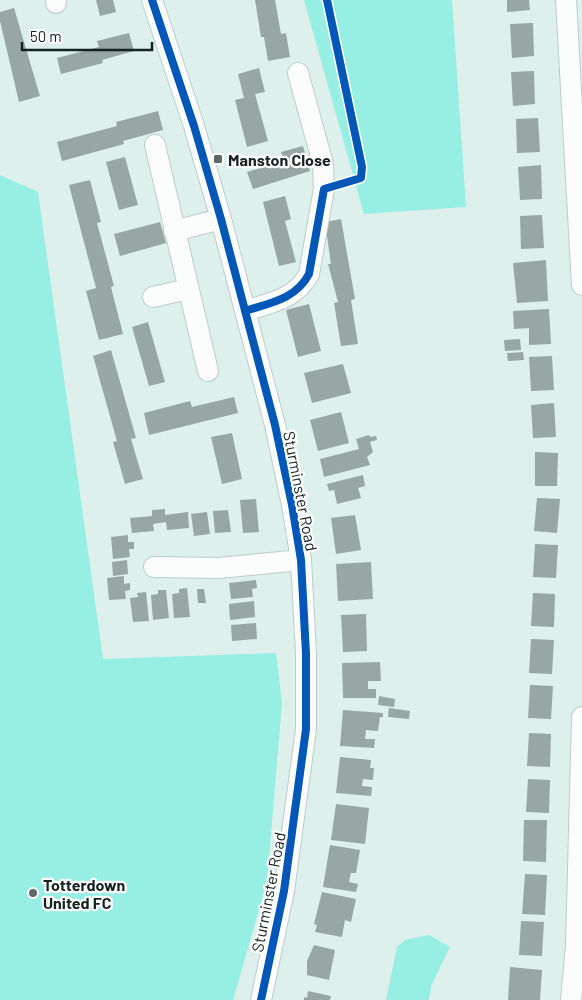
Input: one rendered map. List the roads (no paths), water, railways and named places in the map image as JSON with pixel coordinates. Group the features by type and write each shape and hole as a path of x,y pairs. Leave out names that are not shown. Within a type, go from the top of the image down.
{"street":[{"name":"Sturminster Road","path":"152,0 194,126 221,219 277,434 301,560 306,654 306,729 284,891 261,1000"},
{"path":"566,0 582,285"},
{"path":"244,311 284,299 303,287 309,274 324,189 323,164 298,73"},
{"path":"155,145 208,372"},
{"path":"174,231 221,219"},
{"path":"153,297 188,290"},
{"path":"154,567 218,568 301,560"},
{"path":"571,1000 579,945 582,717"}],"place":[{"name":"Manston Close","path":"218,159"},
{"name":"Totterdown United FC","path":"33,893"}]}
